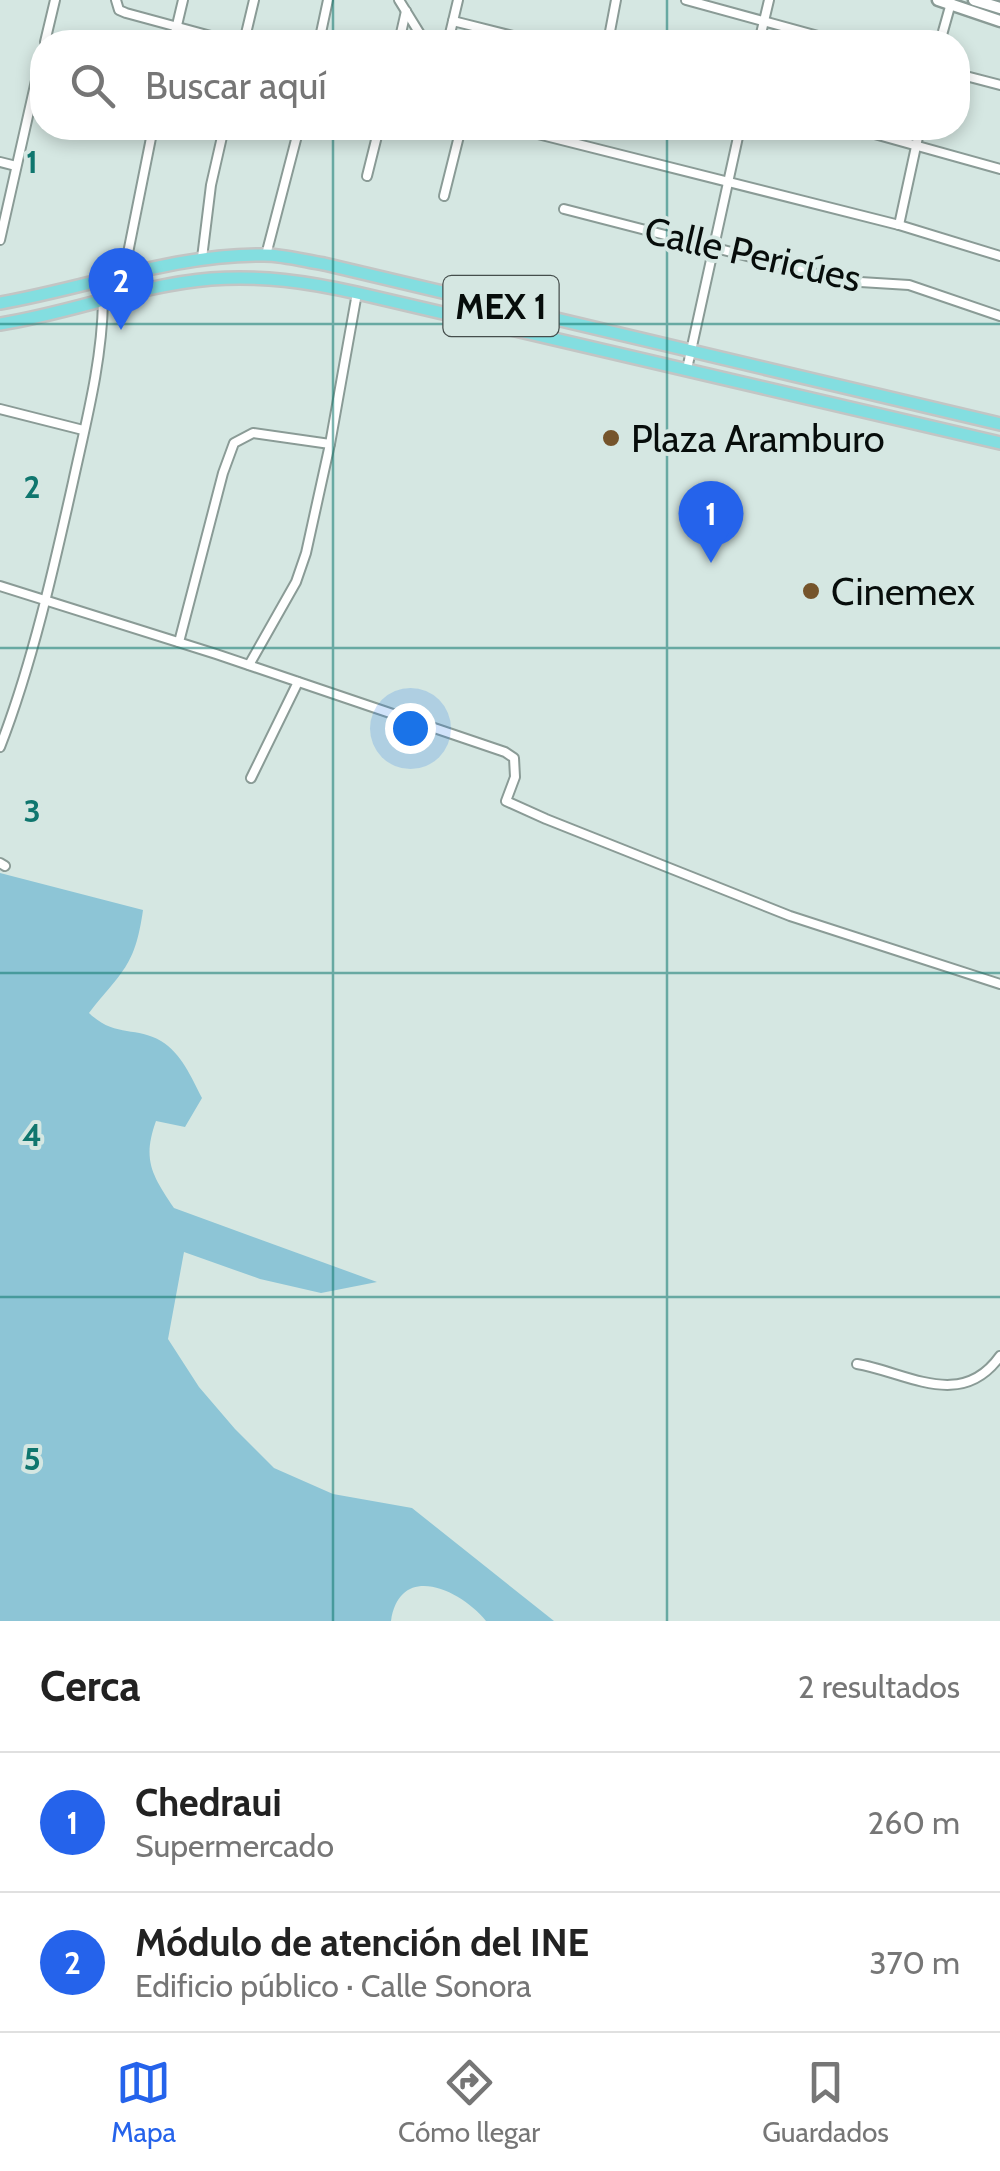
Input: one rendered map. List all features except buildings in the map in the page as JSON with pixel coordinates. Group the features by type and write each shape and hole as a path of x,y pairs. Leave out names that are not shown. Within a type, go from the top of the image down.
{"main road":[{"path":"938,0 1000,22"},
{"path":"974,0 1000,8"},
{"name":"MEX 1","path":"0,303 202,258 266,254 324,264 1000,424"},
{"name":"MEX 1","path":"0,324 157,287 238,277 271,278 356,293 1000,444"},
{"path":"394,302 412,292 434,290"}],"street":[{"path":"48,30 55,0"},
{"path":"116,0 126,13 193,30"},
{"path":"176,30 182,0"},
{"path":"247,30 254,0"},
{"path":"322,30 328,0"},
{"path":"399,0 418,30"},
{"path":"451,30 458,0"},
{"path":"610,30 616,0"},
{"path":"686,0 794,30"},
{"path":"762,30 768,0"},
{"path":"943,30 951,2"},
{"path":"402,30 406,11"},
{"path":"453,20 491,30"},
{"path":"970,77 1000,85"},
{"path":"0,240 30,106"},
{"path":"124,273 150,140"},
{"path":"202,258 222,140"},
{"path":"266,254 295,140"},
{"path":"367,176 375,140"},
{"path":"444,196 458,140"},
{"path":"563,140 899,225 1000,256"},
{"path":"688,369 738,140"},
{"path":"895,140 1000,170"},
{"path":"899,225 917,140"},
{"path":"0,162 16,166"},
{"name":"Calle Pericúes","path":"564,209 844,282 909,284 1000,316"},
{"path":"249,665 301,570 330,444 356,293"},
{"path":"0,747 46,599 102,335 103,301"},
{"path":"0,409 83,430"},
{"path":"180,642 229,451 239,438 253,434 330,444"},
{"path":"0,586 180,642 505,752 514,758 516,770 506,800 532,813 790,916 1000,984"},
{"path":"251,778 298,682"},
{"path":"857,1364 886,1369 908,1380 947,1386 976,1379 1000,1356"}],"water":[{"path":"0,873 143,910 131,957 89,1013 108,1026 152,1037 168,1046 185,1066 202,1098 185,1127 156,1121 152,1135 152,1167 174,1208 377,1282 321,1293 260,1279 184,1252 168,1339 199,1387 274,1468 333,1494 412,1508 554,1621 486,1621 462,1599 432,1587 418,1586 406,1591 391,1621 0,1621"}],"place":[{"name":"Módulo de atención del INE","path":"121,330"},
{"name":"Plaza Aramburo","path":"611,438"},
{"name":"Chedraui","path":"711,563"},
{"name":"Cinemex","path":"811,591"}]}
